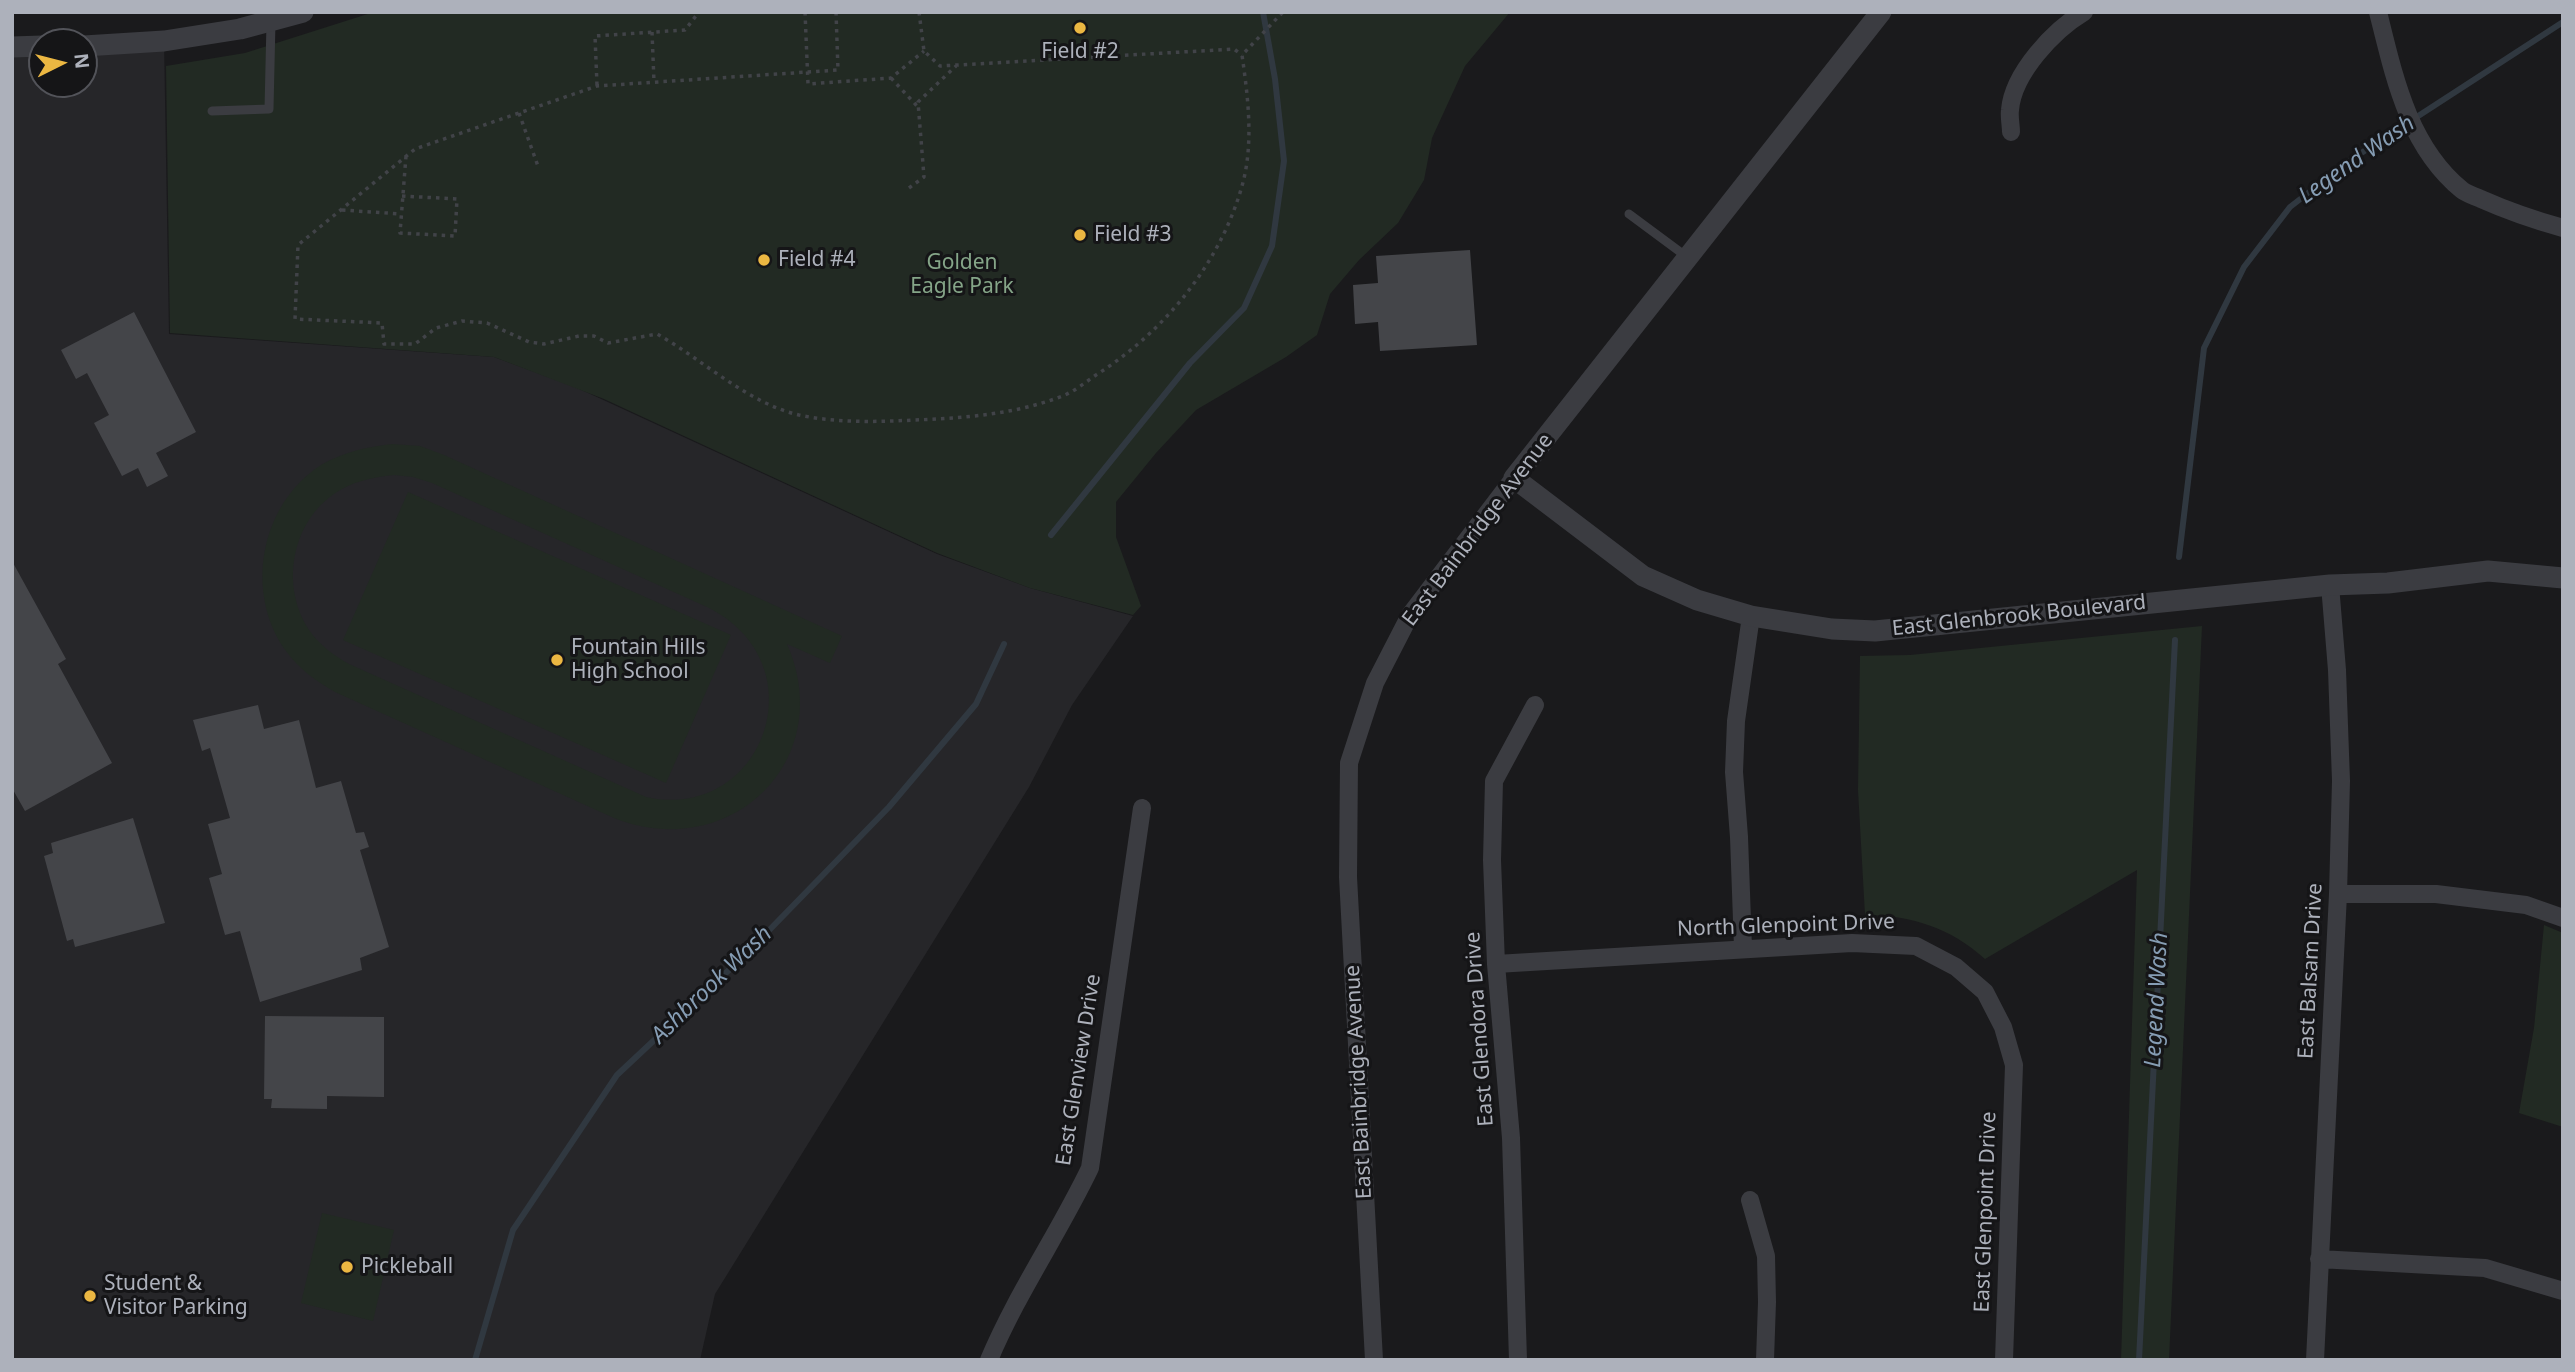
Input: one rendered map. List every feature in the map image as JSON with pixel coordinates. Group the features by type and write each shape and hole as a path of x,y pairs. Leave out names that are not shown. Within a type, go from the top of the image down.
{"street":[{"path":"98,45 164,41 240,29 303,12"},
{"name":"East Bainbridge Avenue","path":"1374,1360 1348,877 1349,763 1376,684 1410,615 1514,478 1881,12"},
{"path":"2011,132 2010,109 2016,88 2040,49 2070,21 2084,12"},
{"path":"2378,12 2399,94 2412,125 2434,160 2463,191 2515,214 2563,228"},
{"name":"East Glenbrook Boulevard","path":"1514,478 1643,576 1697,600 1751,616 1832,629 1875,631 2330,585 2388,583 2488,571 2563,578"},
{"name":"East Balsam Drive","path":"2315,1360 2339,894 2341,767 2330,585"},
{"path":"1743,948 1734,772 1736,721 1751,616"},
{"name":"East Glendora Drive","path":"1518,1360 1511,1138 1496,964 1492,860 1494,780 1535,705"},
{"name":"East Glenview Drive","path":"989,1360 1003,1327 1068,1213 1090,1168 1142,808"},
{"path":"2339,894 2436,894 2526,905 2563,918"},
{"name":"North Glenpoint Drive","path":"1496,964 1852,943 1916,946 1956,967 1985,992 2003,1027 2014,1065"},
{"name":"East Glenpoint Drive","path":"2004,1360 2014,1065"},
{"path":"1750,1200 1766,1255 1766,1360"},
{"path":"2319,1259 2485,1268 2563,1291"}],"lane":[{"path":"212,111 269,109 271,20"},
{"path":"1629,214 1688,258"}],"path":[{"path":"597,86 595,36 685,30 699,12"},
{"path":"805,12 808,83 891,78 924,51"},
{"path":"836,12 838,70 597,86 415,149 298,245 295,318 382,323 384,344 415,344 436,328 462,321 487,323 529,342 544,344 579,336 594,336 608,343 657,334 717,375 756,397 797,415 859,423 932,420 1018,411 1068,394 1116,363 1156,328 1194,284 1221,242 1242,185 1249,130 1242,55 1283,12"},
{"path":"919,12 924,51 940,66 1234,50 1242,55"},
{"path":"652,32 654,82"},
{"path":"909,188 924,177 918,102 956,66"},
{"path":"891,78 918,107"},
{"path":"519,113 539,169"},
{"path":"402,196 457,199 455,236 400,233 402,196 406,156"},
{"path":"340,210 401,214"}],"shaded area":[{"name":"Fountain Hills High School","path":"164,41 169,334 494,357 573,386 937,554 1030,588 1133,616 1072,705 1029,787 715,1294 700,1360 12,1360 12,47 28,46 28,98 98,98 98,45"}],"green space":[{"name":"Golden Eagle Park","path":"374,12 1510,12 1465,66 1432,138 1424,180 1398,223 1359,260 1330,294 1317,335 1286,357 1196,410 1116,502 1116,537 1141,606 1133,615 1030,588 937,553 604,399 494,357 170,333 166,66 245,53"},
{"path":"392,444 420,446 444,455 842,636 830,663 787,644 799,687 798,727 786,762 764,792 734,814 698,827 657,828 614,818 335,692 302,669 286,651 273,628 265,603 265,551 272,526 284,502 300,482 321,465 347,453","holes":["381,477 413,477 432,483 707,607 742,633 762,664 769,699 764,733 747,763 721,786 687,799 646,797 349,664 324,647 301,616 295,596 293,575 301,535 311,517 325,501 342,489"]},
{"path":"408,492 731,635 666,783 343,640"},
{"path":"2202,626 2169,1360 2121,1360 2137,870 1985,959 1958,939 1930,925 1865,915 1858,790 1860,656 1910,655"},
{"path":"2544,925 2563,933 2563,1127 2519,1113 2534,1028"},
{"name":"Pickleball","path":"322,1213 394,1230 373,1321 301,1303"}],"building":[{"path":"1470,250 1477,345 1380,351 1378,322 1355,324 1353,285 1378,283 1376,256"},
{"path":"134,312 196,432 156,453 168,476 147,487 138,468 122,476 94,423 109,415 87,373 76,379 61,350"},
{"path":"12,561 66,659 58,664 112,763 25,811 12,788"},
{"path":"258,705 264,729 299,720 316,788 341,781 356,833 364,832 369,847 360,850 389,947 360,958 362,970 260,1002 240,931 225,935 209,878 222,874 208,824 230,818 210,748 202,751 193,720"},
{"path":"133,818 165,923 75,947 73,939 67,941 44,856 53,853 51,843"},
{"path":"265,1016 384,1017 384,1097 327,1096 327,1109 271,1108 272,1099 264,1099"}],"waterway":[{"path":"1051,535 1190,363 1244,308 1272,246 1284,161 1275,79 1263,12"},
{"name":"Legend Wash","path":"2179,557 2204,348 2244,267 2290,207 2352,159 2563,22"},
{"name":"Legend Wash","path":"2139,1360 2175,640"},
{"name":"Ashbrook Wash","path":"475,1360 513,1230 617,1075 746,954 889,807 976,704 1004,644"}],"place":[{"name":"Field #2","path":"1080,28"},
{"name":"Field #3","path":"1080,235"},
{"name":"Field #4","path":"764,260"},
{"name":"Fountain Hills High School","path":"557,660"},
{"name":"Pickleball","path":"347,1267"},
{"name":"Student & Visitor Parking","path":"90,1296"}]}
